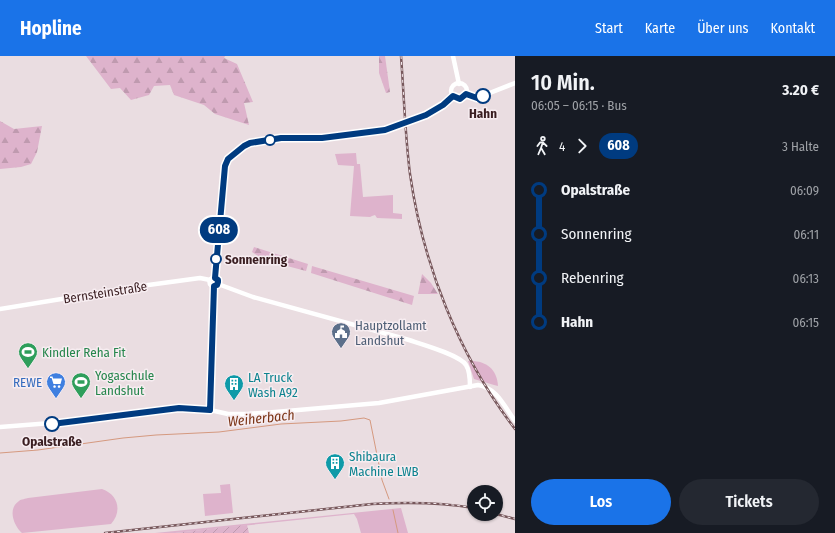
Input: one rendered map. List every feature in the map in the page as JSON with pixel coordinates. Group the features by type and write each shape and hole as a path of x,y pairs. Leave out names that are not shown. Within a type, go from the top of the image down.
{"street":[{"path":"453,56 459,84"},
{"path":"466,94 477,98 515,83"},
{"path":"459,84 465,87 466,94 460,99 453,96 451,92 452,87 459,84"},
{"path":"453,96 443,105 426,115 385,130 322,138 281,138 247,144 228,159 225,164 212,279 210,284 409,340 435,349 461,360 465,364 468,371 470,387"},
{"name":"Bernsteinstraße","path":"0,309 141,286 200,278 212,279"},
{"path":"210,410 216,285 218,280 212,279"},
{"path":"0,427 64,422 179,408 210,410 228,414 247,414 379,403 478,385 486,387 495,393 515,421"}],"green space":[{"path":"86,56 225,56 224,58 237,64 253,102 244,103 249,125 215,114 204,105 174,95 170,85 154,86 149,95 131,100 120,88 111,89"},
{"path":"379,56 385,56 390,92 386,93 379,73"},
{"path":"0,121 14,129 42,126 37,152 31,164 21,167 0,169"},
{"path":"356,153 357,164 360,164 363,197 393,195 393,213 402,214 402,219 377,218 375,215 370,217 350,216 354,166 338,165 335,154"},
{"path":"254,247 308,264 306,271 264,260 252,252"},
{"path":"312,266 414,296 412,305 311,273"},
{"path":"422,274 431,283 438,294 418,294"},
{"path":"468,361 480,362 489,366 495,374 498,386 474,379"},
{"path":"230,484 233,513 205,516 203,494 221,493 220,485"},
{"path":"102,489 112,495 117,504 117,514 111,524 22,533 14,522 13,508 15,504 21,500"},
{"path":"401,508 408,533 361,533 354,514 175,533 155,533"},
{"path":"247,525 249,533 175,533"}],"waterway":[{"name":"Weiherbach","path":"0,453 38,450 123,438 219,432 281,424 341,421 364,418 370,420 382,480 389,499"},
{"name":"Weiherbach","path":"393,510 398,533"}],"railway":[{"path":"401,56 410,174 424,242 434,275 446,308 477,371 495,401 515,429"},
{"path":"105,533 372,504 423,503 467,507"},
{"path":"503,516 515,519"}],"bus line":[{"name":"608","path":"52,424 179,408 210,410 214,286 218,284 218,280 215,278 216,259 225,164 228,159 244,146 250,143 281,138 322,138 367,131 385,130 426,115 443,105 453,96 458,99 462,98 466,94 477,98 483,96"}],"place":[{"name":"Hahn","path":"483,96"},
{"name":"Sonnenring","path":"216,259"},
{"name":"Hauptzollamt Landshut","path":"341,349"},
{"name":"Kindler Reha Fit","path":"28,369"},
{"name":"REWE","path":"56,399"},
{"name":"Yogaschule Landshut","path":"81,399"},
{"name":"LA Truck Wash A92","path":"234,401"},
{"name":"Opalstraße","path":"52,424"},
{"name":"Shibaura Machine LWB","path":"335,480"}]}
